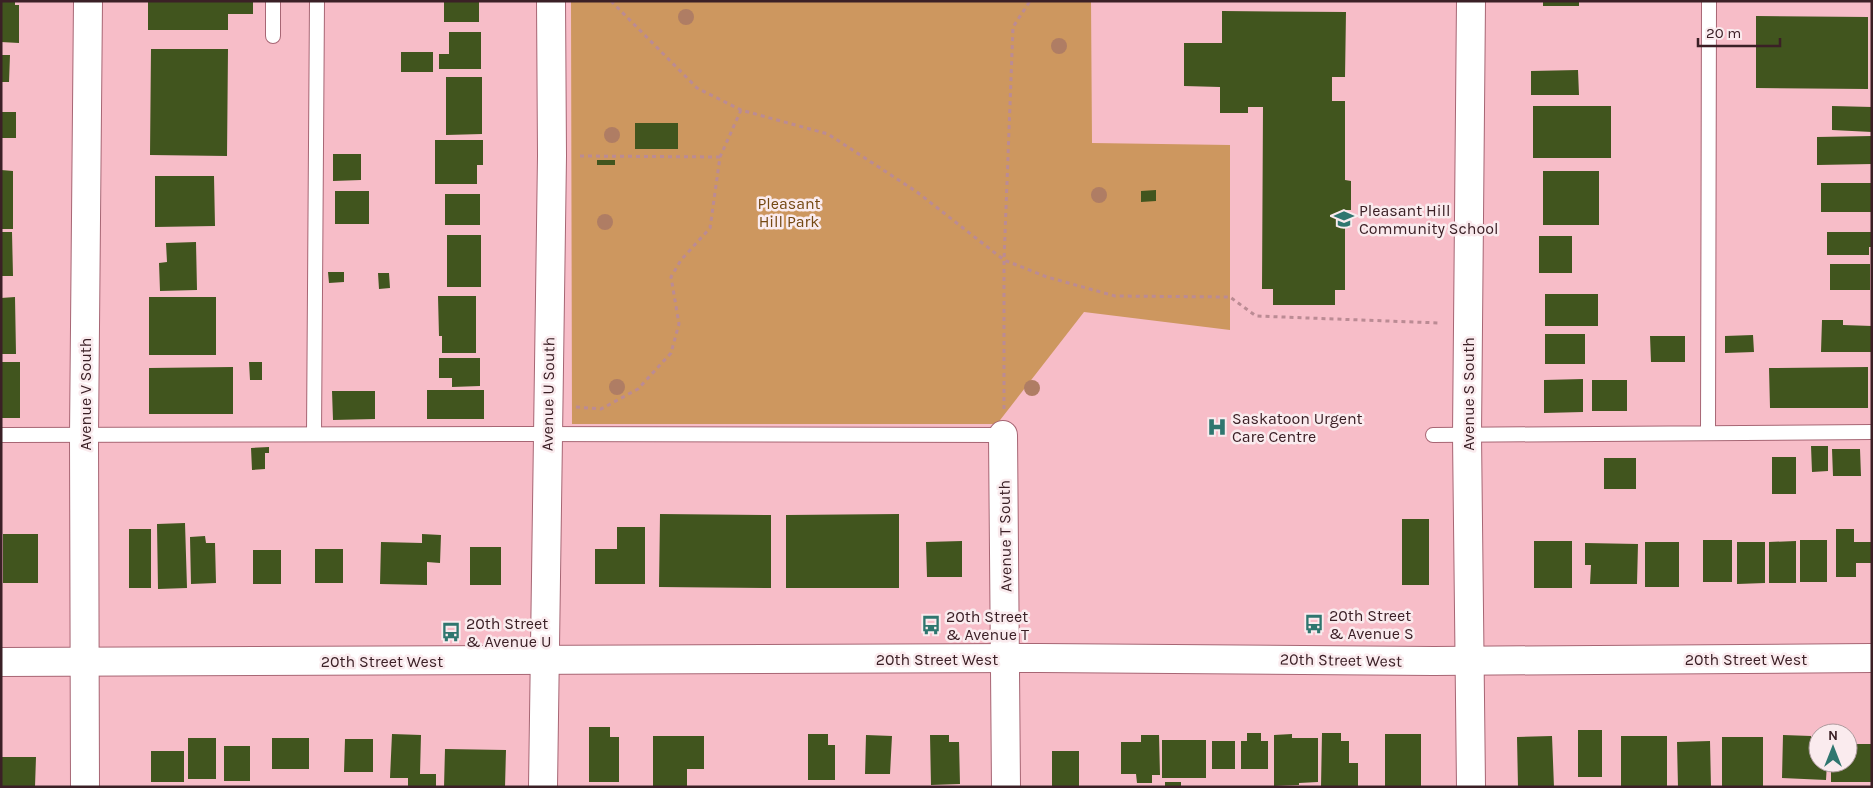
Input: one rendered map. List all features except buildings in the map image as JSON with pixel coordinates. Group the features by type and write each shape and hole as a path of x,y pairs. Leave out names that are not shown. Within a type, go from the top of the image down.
{"street":[{"name":"Avenue V South","path":"85,787 84,436 88,1"},
{"name":"Avenue U South","path":"543,787 544,660 558,434 552,156 551,1"},
{"name":"Avenue S South","path":"1471,1 1467,435 1471,787"},
{"name":"Avenue T South","path":"1003,435 1006,787"},
{"name":"20th Street West","path":"1,662 1006,659 1470,661 1872,658"}],"lane":[{"path":"273,1 273,36"},
{"path":"314,434 317,1"},
{"path":"1708,433 1709,1"},
{"path":"1433,435 1872,432"},
{"path":"1,435 1003,435"}],"path":[{"path":"611,1 697,88 741,110 828,134 917,192 1004,260 1047,277 1115,296 1230,297 1256,316 1433,322"},
{"path":"1003,435 1004,260 1013,27 1030,1"},
{"path":"558,434 568,407 601,409 638,389 672,353 679,324 671,277 680,260 710,228 720,157 741,110"},
{"path":"578,156 720,157"}],"green space":[{"name":"Pleasant Hill Park","path":"571,1 1091,1 1092,143 1230,145 1230,330 1084,312 997,424 572,424"}],"place":[{"name":"Pleasant Hill Community School","path":"1344,219"},
{"name":"Saskatoon Urgent Care Centre","path":"1217,427"},
{"name":"20th Street & Avenue S","path":"1314,624"},
{"name":"20th Street & Avenue T","path":"931,625"},
{"name":"20th Street & Avenue U","path":"451,632"}]}
